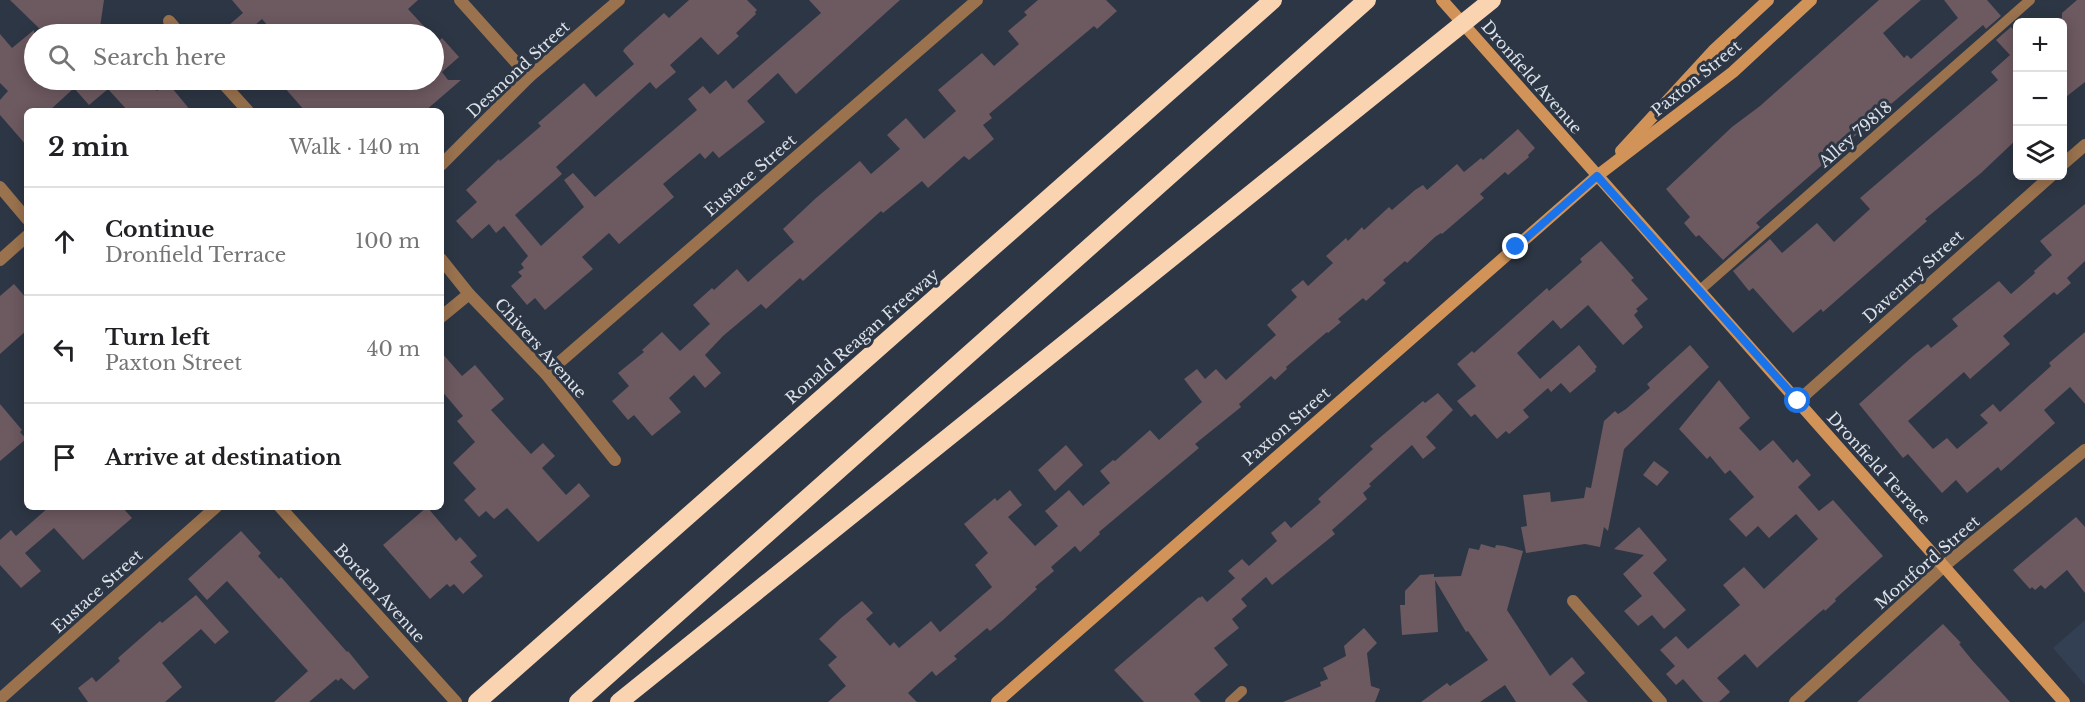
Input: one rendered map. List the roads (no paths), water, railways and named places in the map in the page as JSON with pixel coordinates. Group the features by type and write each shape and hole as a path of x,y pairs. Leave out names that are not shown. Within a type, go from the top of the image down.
{"highway":[{"name":"Ronald Reagan Freeway","path":"477,702 1273,0"},
{"path":"578,702 1366,0"},
{"path":"619,702 1492,0"}],"street":[{"path":"460,0 529,77"},
{"name":"Desmond Street","path":"444,162 529,77 619,0"},
{"name":"Eustace Street","path":"546,374 977,0"},
{"name":"Dronfield Avenue","path":"1442,0 1597,176"},
{"name":"Paxton Street","path":"1597,176 1713,51 1768,0"},
{"name":"Paxton Street","path":"998,702 1597,176 1733,72 1811,0"},
{"path":"229,90 245,108"},
{"path":"2067,161 2085,145"},
{"name":"Dronfield Terrace","path":"1597,176 2064,702"},
{"name":"Daventry Street","path":"1798,401 2047,180"},
{"path":"0,187 24,215"},
{"path":"0,260 24,239"},
{"name":"Chivers Avenue","path":"444,263 469,294 546,374 615,460"},
{"path":"444,315 469,294"},
{"name":"Montford Street","path":"1795,702 1944,566 2085,450"},
{"name":"Eustace Street","path":"0,699 213,510"},
{"name":"Borden Avenue","path":"283,510 456,702"},
{"path":"1573,601 1661,702"}],"lane":[{"name":"Alley 79818","path":"1699,291 2030,0"},
{"path":"1230,702 1242,691"}]}
